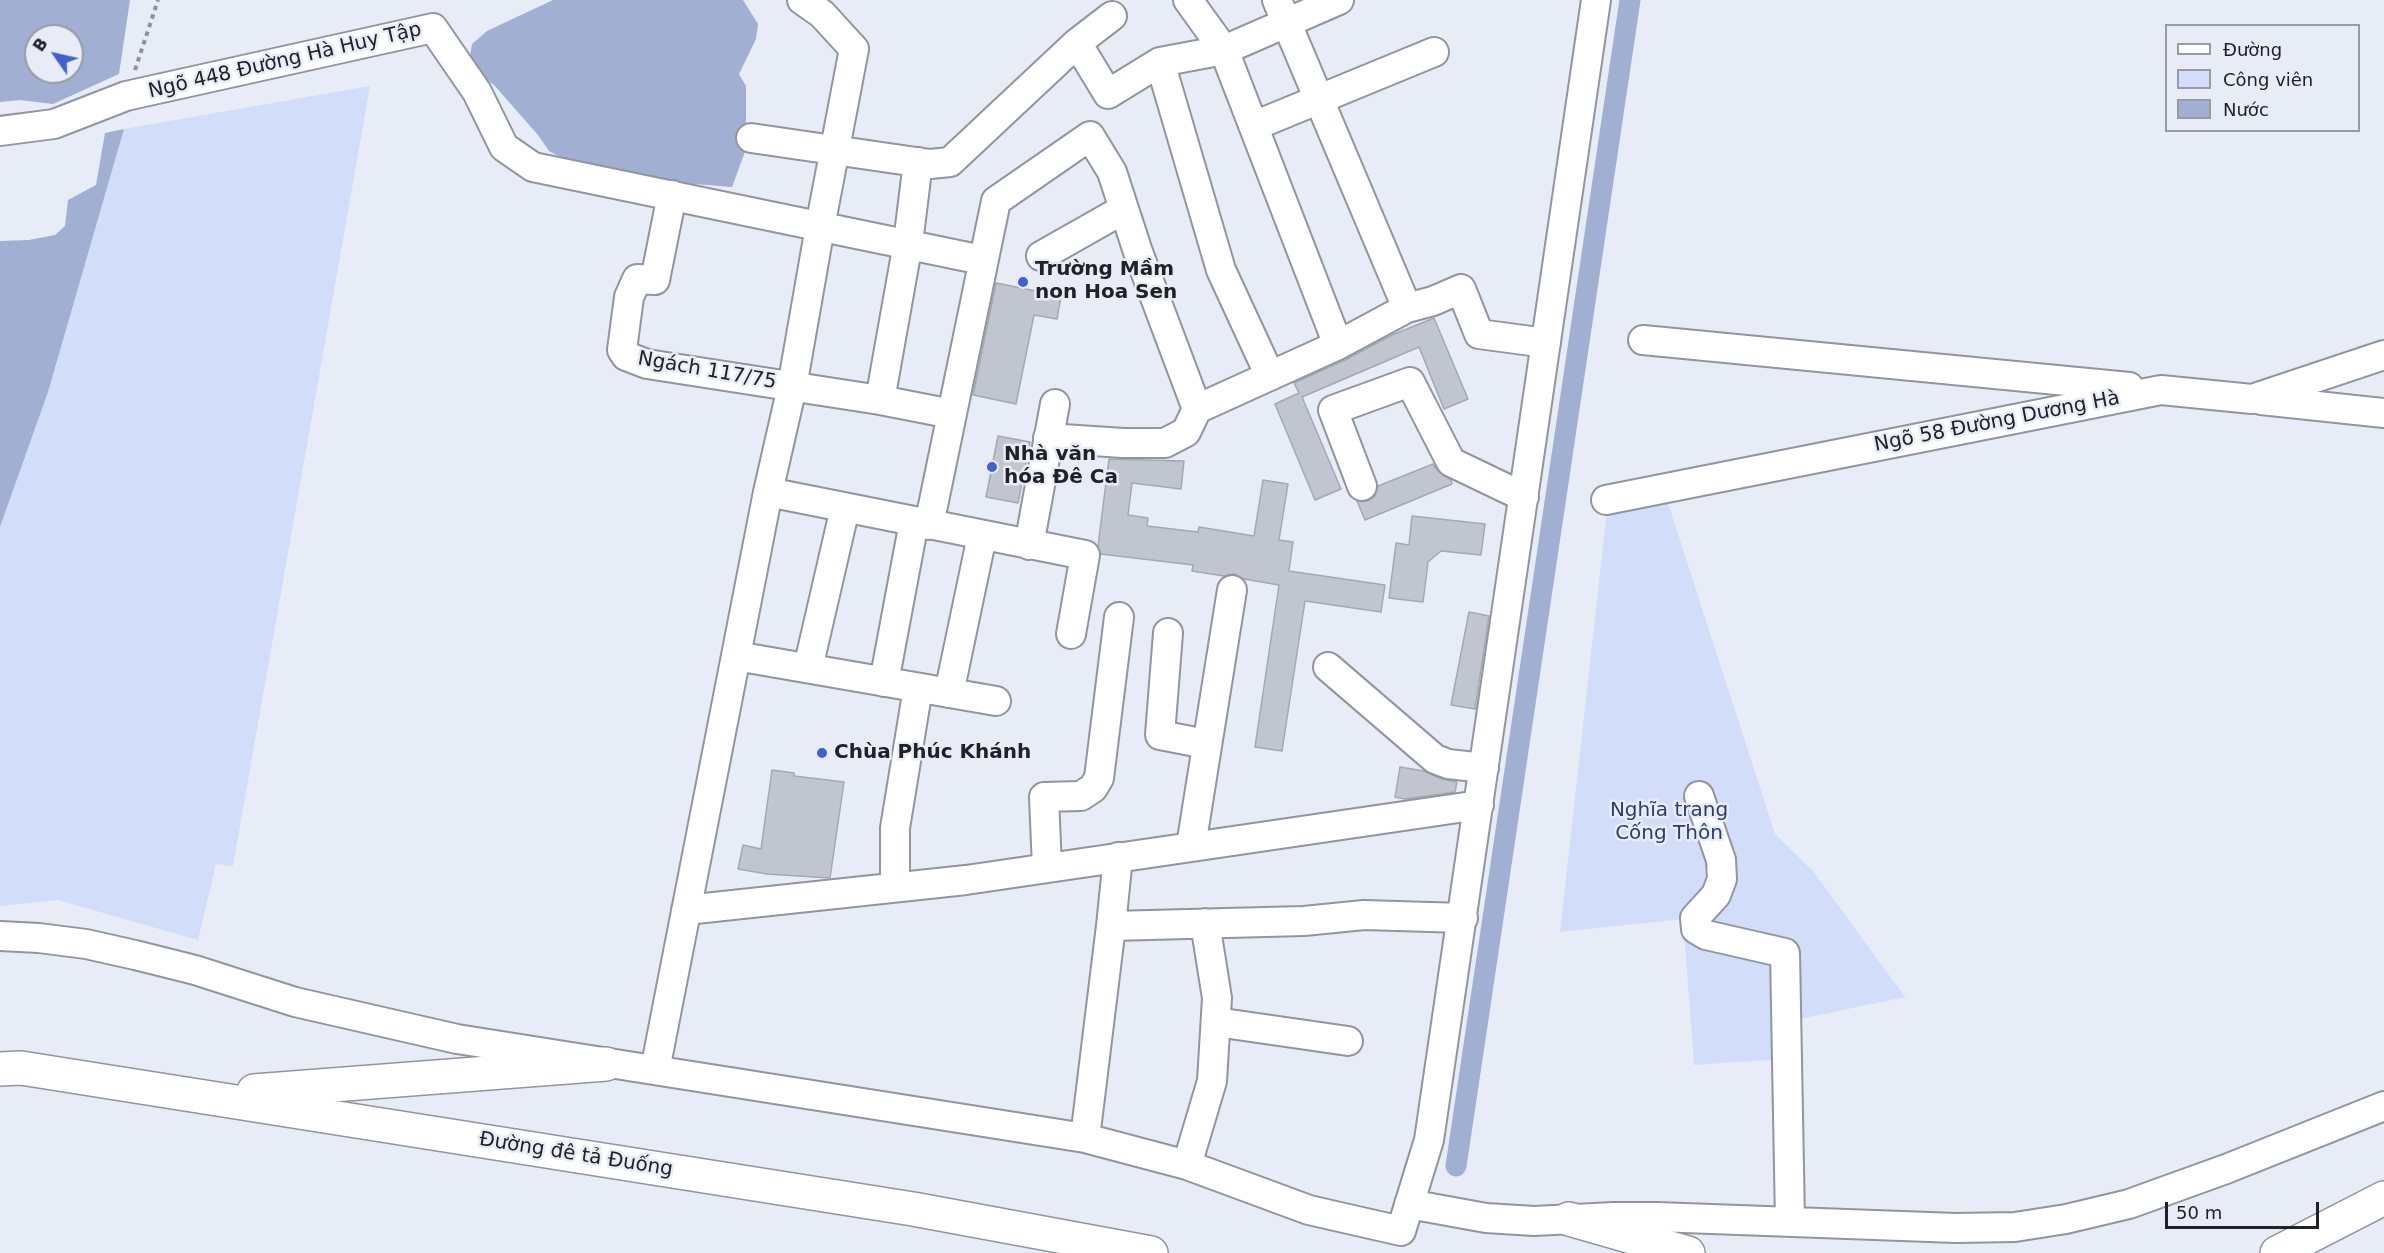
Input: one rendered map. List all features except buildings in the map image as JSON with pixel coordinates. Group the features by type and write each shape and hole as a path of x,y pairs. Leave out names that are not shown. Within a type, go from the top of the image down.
{"main road":[{"path":"199,1095 606,1064"},
{"name":"Đường đê tả Đuống","path":"0,1069 21,1068 199,1095 913,1209 1151,1253"},
{"path":"2317,1232 2384,1187"},
{"path":"2277,1253 2384,1198"},
{"path":"1569,1219 1688,1253"}],"street":[{"path":"655,1070 768,492 792,387 854,49 822,14 802,0"},
{"path":"1188,0 1224,50 1338,345"},
{"path":"1077,43 1108,94 1160,62 1224,50 1282,11 1339,0"},
{"path":"0,936 86,944 195,970 295,1002 457,1039 1085,1138 1187,1165 1310,1210 1401,1231 1429,1140 1596,0"},
{"path":"1282,11 1407,308"},
{"path":"751,138 930,164 950,162 1077,43 1112,16"},
{"name":"Ngõ 448 Đường Hà Huy Tập","path":"0,131 54,124 126,96 434,28 477,92 504,147 533,167 982,260"},
{"path":"1254,126 1434,52"},
{"path":"1160,62 1221,270 1270,376"},
{"path":"884,682 922,524 952,414 996,201 1090,136 1112,172 1197,409"},
{"path":"880,400 908,243 918,162"},
{"name":"Ngách 117/75","path":"672,195 655,280 637,279 629,297 622,350 627,356 647,364 792,387"},
{"path":"1041,256 1124,209"},
{"path":"1048,438 1123,443 1165,442 1186,432 1197,409 1338,345 1407,308 1433,301 1461,289 1479,334 1546,343"},
{"path":"1643,340 2161,390"},
{"name":"Ngõ 58 Đường Dương Hà","path":"1606,500 2161,390 2252,399 2384,355"},
{"path":"1362,486 1333,411 1410,381 1451,462 1524,497"},
{"path":"792,387 880,400 952,414"},
{"path":"2252,399 2384,413"},
{"path":"1029,545 1055,404"},
{"path":"768,492 1084,555 1071,634"},
{"path":"808,669 845,508"},
{"path":"949,693 982,536"},
{"path":"1191,846 1232,590"},
{"path":"1047,868 1044,797 1081,796 1093,788 1100,778 1119,617"},
{"path":"1168,633 1160,735 1206,744"},
{"path":"736,656 996,701"},
{"path":"1328,667 1435,759 1448,764 1484,768"},
{"path":"895,887 895,828 918,688"},
{"path":"1699,796 1721,860 1722,879 1716,895 1695,918 1696,929 1706,935 1785,953 1790,1222"},
{"path":"686,910 1047,868 1479,805"},
{"path":"1085,1138 1112,926 1118,857"},
{"path":"1112,926 1304,921 1364,915 1462,918"},
{"path":"1187,1165 1212,1081 1217,998 1205,923"},
{"path":"1216,1022 1348,1041"},
{"path":"1409,1204 1494,1218 1534,1221 1657,1217 1989,1228 2031,1225 2066,1220 2129,1204 2174,1189 2384,1106"}],"path":[{"path":"126,96 158,0"}],"green space":[{"path":"370,86 233,866 216,864 198,940 58,900 0,906 0,527 48,392 124,129"},
{"name":"Nghĩa trang Cống Thôn","path":"1608,502 1668,503 1775,834 1813,871 1905,997 1800,1019 1800,1058 1694,1065 1683,919 1560,932"}],"water":[{"path":"0,0 130,0 119,74 53,104 20,100 0,102"},
{"path":"553,0 743,0 758,24 756,39 739,74 746,86 746,149 732,187 682,183 575,165 549,151 494,85 482,76 470,56 472,44 487,31"},
{"path":"124,129 48,392 0,527 0,241 29,240 55,235 65,226 68,200 96,185 105,133"}],"waterway":[{"path":"1456,1166 1630,0"}],"place":[{"name":"Trường Mầm non Hoa Sen","path":"1023,282"},
{"name":"Nhà văn hóa Đê Ca","path":"992,467"},
{"name":"Chùa Phúc Khánh","path":"822,753"}]}
